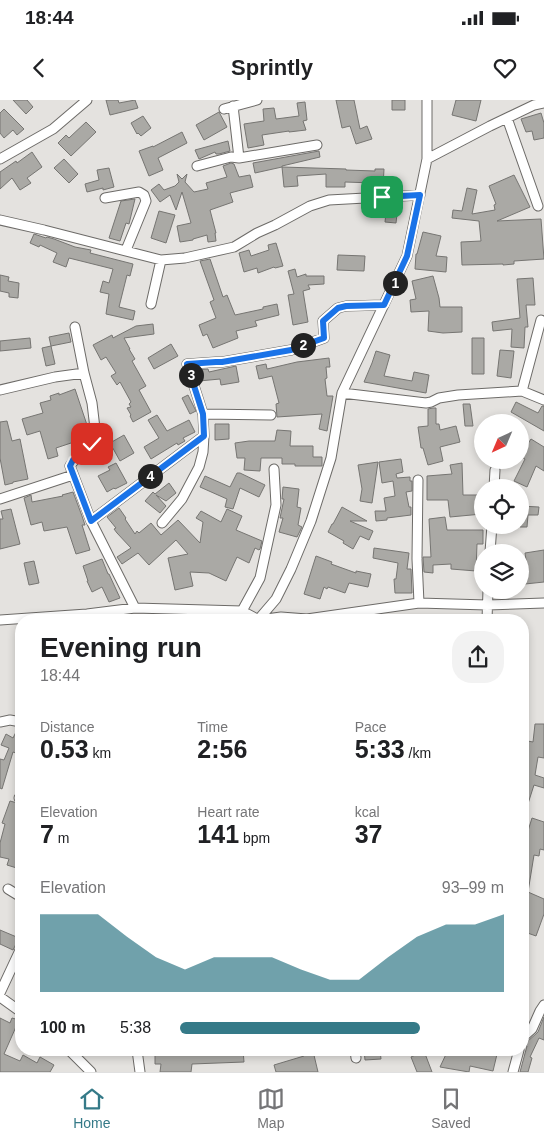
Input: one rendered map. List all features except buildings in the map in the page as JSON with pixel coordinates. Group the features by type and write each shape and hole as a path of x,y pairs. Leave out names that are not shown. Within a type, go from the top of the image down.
{"street":[{"path":"0,159 53,129 87,100"},
{"path":"224,109 257,100"},
{"path":"264,614 276,599 311,521 331,458 342,393 407,256 427,159 427,100"},
{"path":"427,159 490,126 534,105 544,103"},
{"path":"233,106 240,158"},
{"path":"507,118 538,206"},
{"path":"197,166 231,157 240,158 317,145"},
{"path":"105,198 139,192 144,195 146,201 126,250"},
{"path":"0,220 161,260 184,258 234,247 310,206 329,200 420,195"},
{"path":"151,304 161,260"},
{"path":"162,523 182,499 199,467 203,452 203,414 187,364 222,362 291,350 324,338 323,321 338,308 384,305"},
{"path":"522,391 541,320"},
{"path":"75,327 92,403 96,436 95,441 73,460 70,466 91,521 134,608"},
{"path":"0,390 55,377 84,373"},
{"path":"342,393 426,403 439,398 458,395 522,391 544,400"},
{"path":"203,414 271,414"},
{"path":"91,521 204,436"},
{"path":"242,611 260,578 276,505 274,469"},
{"path":"494,479 495,470"},
{"path":"0,499 73,475"},
{"path":"418,480 417,559 419,603"},
{"path":"487,599 487,614"},
{"path":"347,614 419,603 487,605 544,602"},
{"path":"88,614 134,608 242,611 248,614"},
{"path":"0,620 15,619"},
{"path":"0,722 15,721"},
{"path":"8,889 15,893"},
{"path":"15,961 0,995 15,1007"},
{"path":"529,1032 544,1005"},
{"path":"75,1056 91,1072"},
{"path":"138,1056 140,1072"},
{"path":"513,1072 517,1056"}],"route":[{"path":"92,444 73,460 70,466 91,521 204,436 203,414 187,364 222,362 291,350 324,338 323,321 338,308 384,305 407,256 420,195 382,197"}]}
